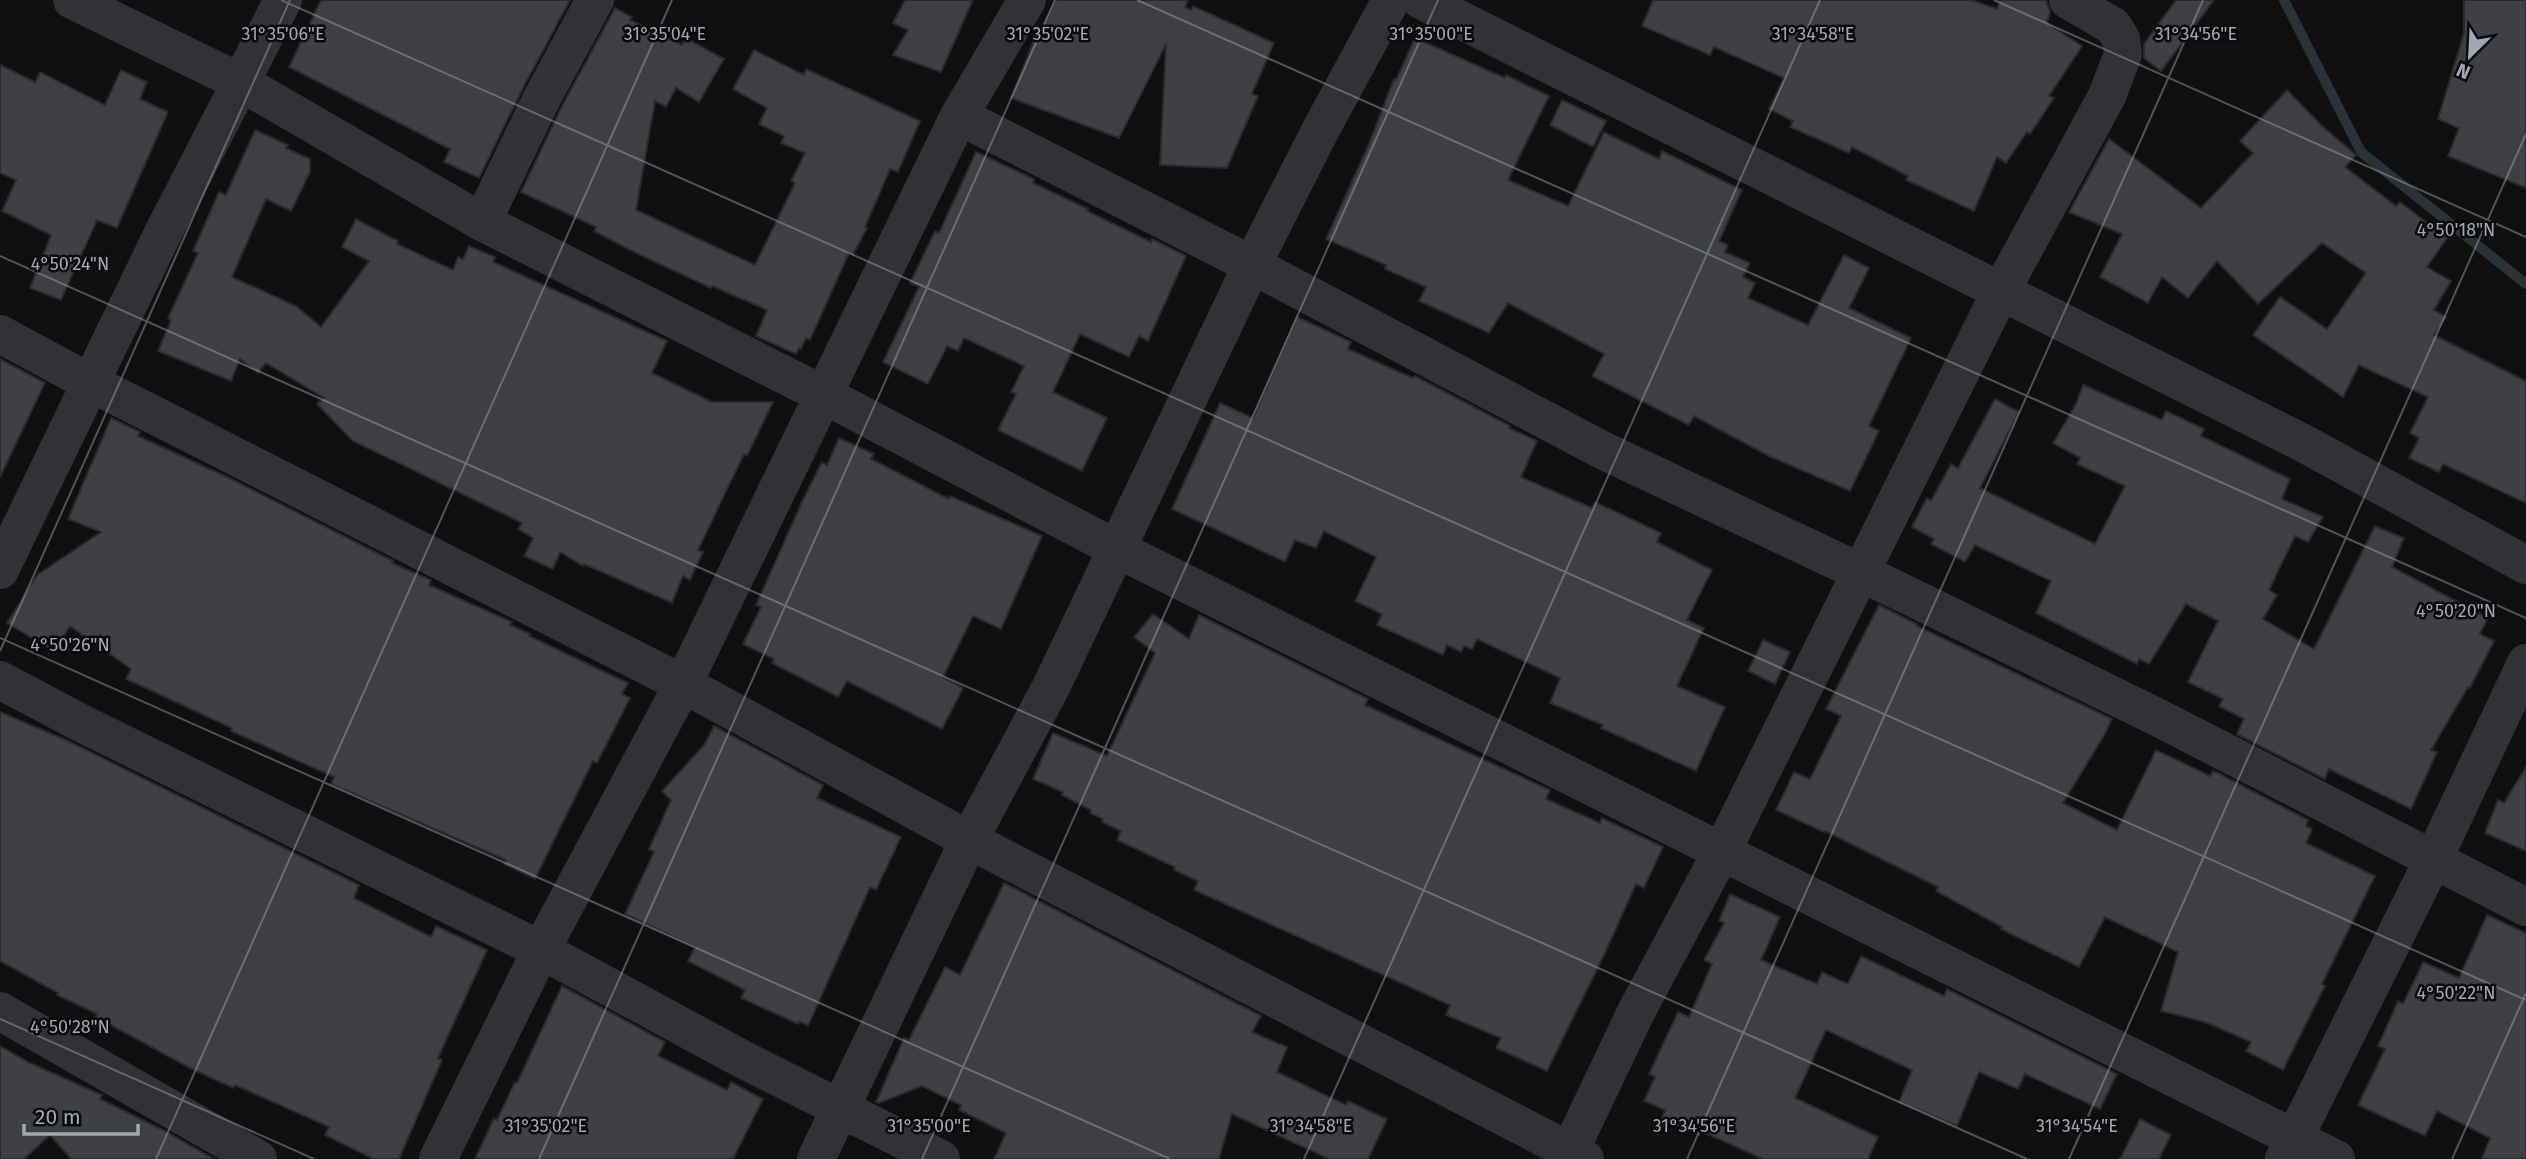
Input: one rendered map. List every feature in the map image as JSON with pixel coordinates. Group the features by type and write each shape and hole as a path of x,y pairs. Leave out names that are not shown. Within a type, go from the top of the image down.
{"street":[{"path":"72,0 240,82 482,222 824,395 1117,549 1722,851 2289,1148 2336,1159"},
{"path":"0,570 89,382 283,0"},
{"path":"482,222 542,98 595,0"},
{"path":"438,1159 541,950 684,684 959,116 1027,0"},
{"path":"816,1159 969,841 1051,687 1252,265 1391,0"},
{"path":"1421,0 2305,444 2526,565"},
{"path":"0,334 89,382 684,684 969,841 1574,1157 1636,1012 1722,851 2001,291 2107,96 2123,54 2117,13 2068,0"},
{"path":"959,116 1252,265 1604,451 2157,717 2526,907"},
{"path":"2289,1148 2433,860 2526,663"},
{"path":"0,680 91,728 541,950 941,1159"},
{"path":"0,1011 258,1159"}],"building":[{"path":"321,0 570,0 479,178 444,162 450,149 289,67"},
{"path":"905,0 973,0 941,72 893,55 908,30 893,23"},
{"path":"1056,0 1188,0 1185,7 1191,10 1193,6 1274,43 1252,94 1258,96 1227,168 1160,165 1166,44 1119,138 1011,98 1039,27 1042,28"},
{"path":"1653,0 1971,0 1997,9 2000,0 2046,0 2050,12 2047,23 2082,46 2049,96 2054,98 2030,134 2027,132 2006,163 1997,157 1974,211 1906,180 1908,176 1852,147 1849,153 1790,127 1793,121 1769,109 1784,78 1714,47 1710,55 1642,26"},
{"path":"2176,0 2214,0 2161,71 2144,58 2144,44"},
{"path":"2464,0 2526,0 2526,188 2448,156 2459,128 2438,119 2464,33"},
{"path":"615,8 632,17 630,20 682,45 686,38 724,59 699,102 676,88 666,107 655,101 636,210 755,265 795,183 791,181 805,153 781,143 784,136 759,124 767,108 733,89 754,50 804,75 806,69 920,121 898,172 890,169 865,227 867,228 853,255 849,253 810,340 806,338 796,354 756,336 767,310 712,286 711,288 634,252 594,231 596,227 521,192 561,108"},
{"path":"1415,38 1505,78 1506,75 1549,96 1508,180 1568,206 1604,132 1659,159 1662,151 1742,190 1719,241 1728,245 1725,252 1750,263 1743,277 1755,283 1748,298 1808,325 1844,255 1869,268 1849,308 1911,338 1869,426 1879,431 1850,491 1769,456 1694,416 1689,425 1592,376 1604,354 1508,303 1489,333 1419,301 1426,287 1385,269 1386,265 1326,239 1369,144 1394,79 1396,80"},
{"path":"0,65 35,82 40,72 105,105 121,70 147,82 140,99 168,112 117,228 97,220 61,300 30,288 51,235 2,211 16,180 0,173"},
{"path":"2287,90 2321,125 2356,155 2345,167 2396,206 2400,202 2447,238 2427,267 2451,281 2434,310 2446,317 2434,335 2526,381 2526,503 2443,464 2439,472 2409,458 2419,438 2410,433 2428,397 2359,365 2343,397 2253,335 2280,297 2327,329 2366,273 2322,243 2258,304 2217,261 2188,298 2162,277 2148,303 2100,277 2122,234 2069,212 2109,139 2201,208 2253,153 2240,141"},
{"path":"1562,100 1606,121 1593,147 1550,125"},
{"path":"255,130 288,145 286,148 310,159 310,172 291,211 266,199 232,277 296,306 321,327 369,261 342,247 356,219 398,241 397,244 453,270 458,257 463,259 469,246 495,257 493,262 667,341 652,373 712,402 773,402 747,456 744,454 698,550 703,552 690,580 683,576 672,603 584,564 583,566 560,552 553,569 524,556 533,538 518,529 522,523 353,441 317,404 324,398 266,363 258,373 240,359 231,381 158,351 171,320 168,318 198,253 193,251 219,192 226,195"},
{"path":"976,152 1034,179 1033,183 1088,209 1087,211 1186,256 1148,341 1139,336 1129,357 1080,334 1053,392 1107,418 1082,471 998,430 1016,394 1011,392 1024,366 964,338 958,351 947,346 928,384 883,362 919,287 910,283 935,231 939,233"},
{"path":"1297,317 1351,342 1348,349 1413,378 1415,376 1537,441 1521,477 1592,508 1595,502 1661,533 1657,542 1712,570 1687,620 1704,628 1677,686 1725,707 1696,771 1601,728 1603,725 1550,703 1560,678 1477,639 1472,649 1464,646 1461,652 1447,645 1443,655 1377,625 1382,614 1355,601 1376,557 1324,531 1316,548 1295,540 1285,562 1172,509 1220,403 1253,418"},
{"path":"0,359 45,383 0,477"},
{"path":"2083,385 2162,420 2166,411 2204,429 2201,436 2290,479 2282,499 2323,517 2308,542 2295,536 2269,590 2277,595 2263,619 2314,649 2375,526 2404,538 2392,567 2488,618 2480,634 2494,641 2470,688 2468,687 2431,750 2437,752 2411,809 2329,769 2325,779 2237,734 2244,719 2219,706 2223,699 2188,682 2218,621 2186,604 2149,664 2139,659 2137,664 2036,613 2051,581 1975,545 1965,562 1931,544 1934,539 1912,527 1927,498 1931,501 1951,464 1958,468 1995,399 2019,412 1980,488 2095,544 2125,486 2077,464 2080,458 2053,443 2076,404"},
{"path":"111,418 140,432 138,436 227,477 393,561 392,563 431,580 429,585 512,622 510,625 530,634 529,636 628,683 622,694 630,698 597,763 593,761 535,879 504,864 506,860 331,784 334,777 231,731 232,728 126,679 131,669 70,626 54,651 7,623 37,575 101,532 68,519"},
{"path":"839,438 874,454 871,459 949,499 950,496 1042,536 1001,629 973,616 943,677 963,688 942,729 847,681 838,697 772,663 774,659 743,644 761,607 756,605 802,502 822,462 827,465"},
{"path":"1879,605 1917,626 2112,719 2063,803 2117,830 2156,750 2210,776 2213,771 2218,773 2308,820 2306,826 2312,829 2306,843 2375,876 2283,1070 2246,1051 2251,1042 2205,1022 2161,1011 2178,952 2105,917 2079,967 2001,929 2002,927 1936,891 1938,887 1776,810 1794,772 1810,779 1841,716 1826,709"},
{"path":"1153,614 1189,639 1199,615 1368,699 1365,705 1550,790 1546,799 1600,823 1602,818 1663,847 1644,888 1636,884 1547,1071 1496,1048 1501,1038 1446,1015 1450,1005 1194,890 1198,881 1174,870 1175,867 1117,840 1121,831 1102,822 1103,819 1090,813 1091,810 1062,795 1063,792 1033,779 1053,733 1107,756 1155,653 1134,637"},
{"path":"1763,640 1790,652 1775,684 1748,671"},
{"path":"0,712 68,741 359,885 354,898 431,937 436,926 487,950 438,1058 442,1060 399,1159 374,1159 325,1135 329,1127 190,1068 0,961"},
{"path":"714,726 823,785 817,798 901,837 876,890 870,887 808,1026 741,998 745,990 688,961 695,947 625,914 654,852 649,849 671,800 662,791 705,744"},
{"path":"2526,767 2526,851 2485,833 2498,800 2504,803"},
{"path":"1004,883 1261,1016 1252,1032 1287,1047 1277,1072 1346,1105 1348,1101 1387,1119 1368,1159 1329,1159 1232,1114 1219,1159 994,1159 1006,1133 959,1110 961,1105 922,1086 876,1102 904,1038 909,1040 945,967 960,975"},
{"path":"1730,894 1780,917 1761,960 1817,984 1822,972 1848,984 1861,956 1944,996 1947,989 2117,1074 2100,1109 2025,1074 2018,1089 1979,1072 1957,1126 1899,1102 1912,1070 1826,1030 1795,1098 1878,1137 1868,1159 1763,1159 1701,1131 1699,1135 1662,1118 1665,1110 1644,1101 1655,1077 1649,1074 1678,1012 1689,1017 1712,964 1704,960 1724,923 1719,921"},
{"path":"2487,915 2526,933 2526,1159 2482,1159 2490,1138 2437,1111 2425,1136 2358,1105 2385,1049 2378,1046 2398,1001 2403,1004 2423,962 2459,978"},
{"path":"562,986 665,1042 658,1056 727,1090 731,1082 763,1099 733,1159 475,1159 494,1118 497,1120 515,1082 517,1083"},
{"path":"0,1046 30,1063 102,1095 100,1099 214,1159 71,1159 50,1135 24,1159 0,1159"},
{"path":"2140,1119 2171,1135 2159,1159 2120,1159"}],"waterway":[{"path":"2284,0 2361,152 2526,284"}]}
